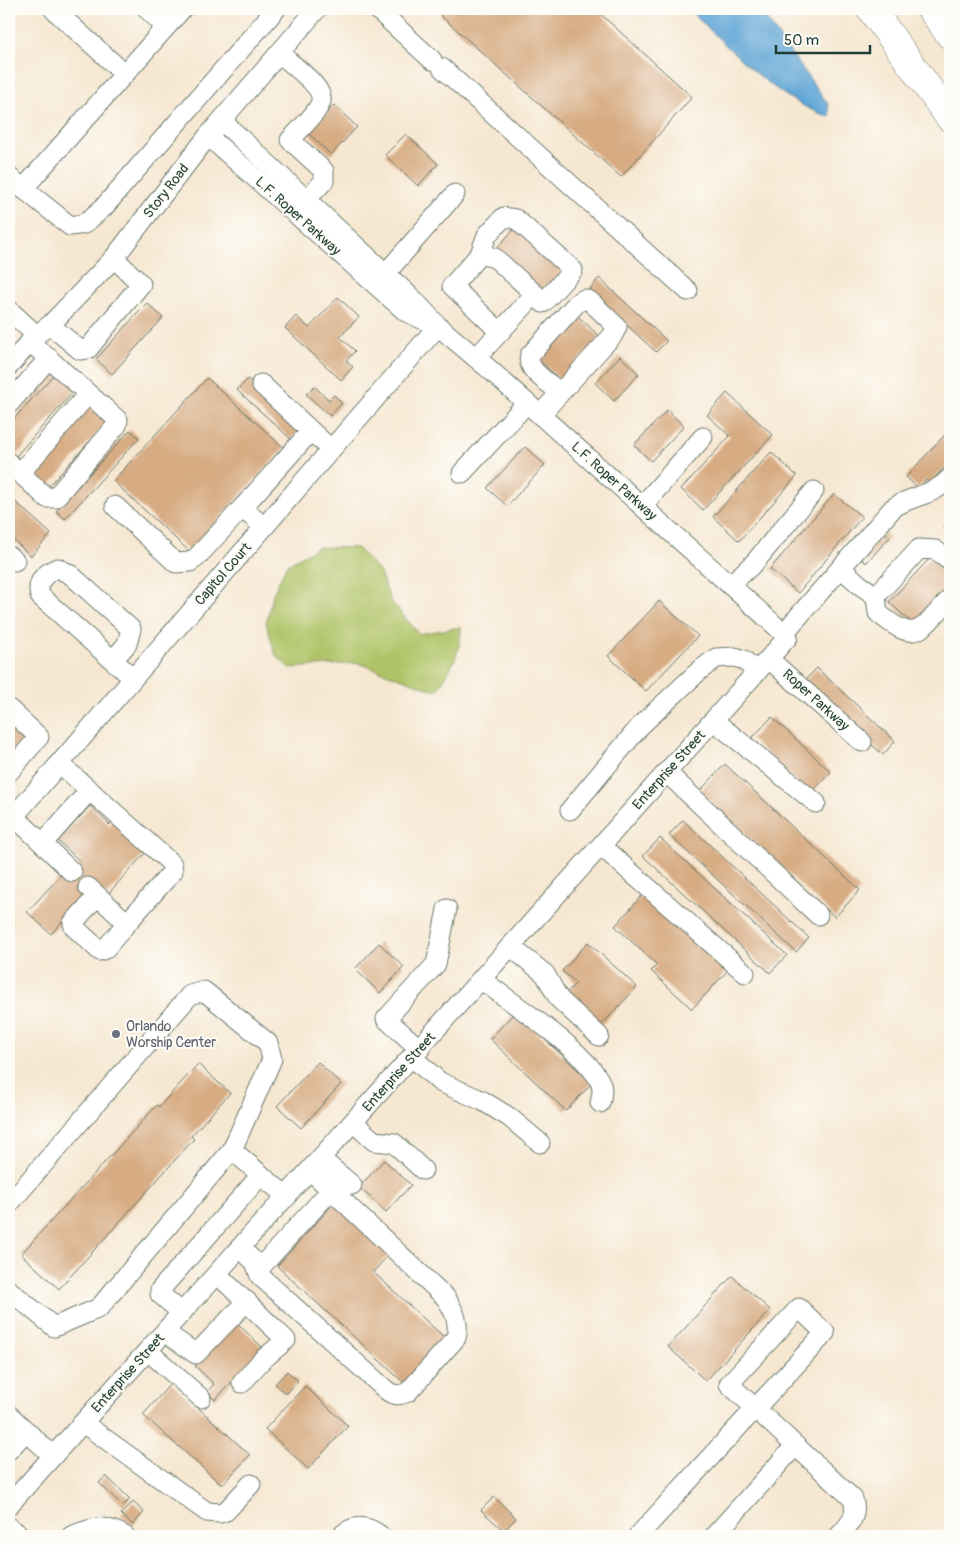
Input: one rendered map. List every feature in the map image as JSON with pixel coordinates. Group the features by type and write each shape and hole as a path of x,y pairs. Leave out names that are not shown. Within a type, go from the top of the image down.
{"highway":[{"path":"931,9 950,35"},
{"path":"873,13 950,118"}],"street":[{"path":"52,9 125,74"},
{"path":"147,9 166,27"},
{"path":"23,190 182,9"},
{"path":"9,176 23,190 70,226 84,224 103,208 276,9"},
{"name":"Story Road","path":"9,366 114,258 208,136 317,9"},
{"path":"376,9 688,291"},
{"path":"280,53 319,88 321,101 316,111 290,140 324,171 324,181 306,200"},
{"name":"L.F. Roper Parkway","path":"222,121 386,273 438,326 786,636"},
{"name":"L.F. Roper Parkway","path":"208,136 406,312 438,326"},
{"path":"386,273 455,194"},
{"path":"480,254 495,258 543,303 573,270 516,219 504,217 487,235 480,254 452,286 499,331"},
{"path":"9,310 39,334 80,350 88,349 141,284 114,258"},
{"path":"476,358 534,294"},
{"path":"462,473 533,409 560,392 613,335 617,327 590,301 584,300 578,303 530,355 528,360 530,367 560,392"},
{"name":"Capitol Court","path":"11,819 438,326"},
{"path":"39,334 48,358 118,420 117,425 56,498 47,498 14,468 88,394"},
{"path":"9,404 48,358"},
{"path":"261,384 332,449"},
{"path":"115,506 176,563 190,562 196,558 311,431"},
{"path":"642,506 703,437"},
{"name":"Enterprise Street","path":"9,1505 714,721 893,508 905,500 940,489 950,478"},
{"path":"730,585 755,562 814,491"},
{"path":"242,508 264,527"},
{"path":"876,596 919,549 935,550 950,561"},
{"path":"113,660 127,644 131,629 71,575 58,568 52,570 40,580 38,589 40,596 133,678"},
{"path":"841,568 876,596 878,613 901,631 911,632 919,630 950,599"},
{"name":"Roper Parkway","path":"570,810 641,724 698,671 716,658 735,657 763,665 862,742"},
{"path":"9,709 39,737 10,768 37,790"},
{"path":"714,721 816,803"},
{"path":"60,763 172,864 173,871 128,923 105,949 100,951 74,927 73,923 97,896 128,923"},
{"path":"667,773 818,915"},
{"path":"48,849 90,790"},
{"path":"11,819 48,849 72,872"},
{"path":"601,846 745,973"},
{"path":"447,909 436,964 386,1019 440,1082 482,1101 509,1117 540,1142"},
{"path":"511,947 545,974 559,999 599,1036"},
{"path":"482,980 508,1000 524,1009 584,1061 601,1085 602,1095 600,1103"},
{"path":"9,1204 190,995 204,991 268,1043 272,1059 232,1150 99,1308 54,1327 9,1290"},
{"path":"354,1123 374,1141 394,1143 424,1170"},
{"path":"232,1150 287,1197"},
{"path":"316,1165 352,1185"},
{"path":"240,1248 255,1262 260,1276 386,1390 392,1394 400,1395 408,1392 456,1338 458,1329 457,1318 446,1298 331,1190 316,1165"},
{"path":"182,1313 160,1294 160,1290 261,1175"},
{"path":"258,1270 331,1190"},
{"path":"217,1274 286,1340 261,1361 242,1384"},
{"path":"165,1332 196,1354 247,1301"},
{"path":"643,1535 755,1409 825,1333 799,1308 729,1384 755,1409 853,1499 856,1509 854,1518 839,1536"},
{"path":"148,1351 202,1398"},
{"path":"9,1415 53,1456"},
{"path":"82,1423 207,1512 226,1512 251,1484"},
{"path":"9,1450 26,1431"},
{"path":"714,1536 795,1446"},
{"path":"71,1536 98,1526 125,1536"},
{"path":"9,1527 21,1536"},
{"path":"341,1536 348,1530 362,1527 372,1528 381,1536"}],"green space":[{"path":"318,547 357,548 379,571 391,601 419,634 461,627 461,636 454,661 436,691 358,663 290,668 276,656 266,623 273,594 287,564"}],"water":[{"path":"688,9 759,9 828,104 830,117 791,99 772,86 737,56"}],"building":[{"path":"446,9 595,9 692,97 621,177 440,15"},
{"path":"334,105 357,127 331,155 308,133"},
{"path":"406,134 438,164 418,186 385,155"},
{"path":"515,228 567,275 546,297 495,250"},
{"path":"599,278 667,341 656,352 589,290"},
{"path":"338,297 359,317 340,337 355,351 346,361 353,367 341,380 285,328 296,316 309,328"},
{"path":"147,303 163,318 112,374 96,359"},
{"path":"578,316 600,337 560,380 538,359"},
{"path":"620,356 639,374 614,401 595,383"},
{"path":"58,370 77,388 15,457 9,451 9,424"},
{"path":"207,378 284,448 189,551 113,481"},
{"path":"248,379 301,429 291,439 237,390"},
{"path":"314,386 329,400 334,395 342,403 330,416 306,394"},
{"path":"727,393 773,435 703,510 681,489 730,436 707,415"},
{"path":"93,401 111,418 49,486 31,470"},
{"path":"667,410 684,426 651,461 634,445"},
{"path":"950,429 950,461 930,483 926,480 918,488 906,477"},
{"path":"130,430 139,438 65,519 56,511"},
{"path":"525,447 545,465 507,506 487,488"},
{"path":"771,452 797,476 739,541 713,517"},
{"path":"9,486 15,492 10,497 51,534 31,556 9,536"},
{"path":"834,494 862,517 798,593 770,569"},
{"path":"950,520 950,534 943,527"},
{"path":"884,531 890,537 866,563 860,557"},
{"path":"931,557 950,575 950,588 915,626 889,602"},
{"path":"659,601 698,636 646,691 608,656"},
{"path":"817,668 895,741 883,755 804,681"},
{"path":"772,717 831,772 810,794 751,739"},
{"path":"9,718 30,738 12,756 9,753"},
{"path":"725,764 860,890 835,917 700,791"},
{"path":"90,806 110,825 114,821 147,851 108,894 88,894 51,934 27,912 63,873 67,877 81,862 58,841"},
{"path":"683,820 809,938 796,952 669,835"},
{"path":"660,838 787,955 770,973 643,856"},
{"path":"646,891 730,968 692,1009 651,971 657,965 615,926"},
{"path":"588,942 637,987 595,1032 560,1000 576,983 562,971"},
{"path":"379,943 404,967 380,993 355,969"},
{"path":"515,1012 592,1083 566,1111 490,1039"},
{"path":"318,1062 341,1084 301,1128 277,1106"},
{"path":"198,1064 230,1093 191,1136 194,1139 59,1289 21,1254 157,1105 159,1107"},
{"path":"384,1160 411,1185 386,1212 359,1187"},
{"path":"336,1201 391,1252 373,1272 445,1338 404,1383 277,1266"},
{"path":"732,1276 770,1310 706,1381 668,1347"},
{"path":"236,1322 263,1348 215,1400 207,1392 214,1384 195,1366"},
{"path":"287,1371 298,1381 286,1394 275,1384"},
{"path":"171,1383 250,1455 222,1485 143,1415"},
{"path":"305,1386 348,1426 308,1469 265,1429"},
{"path":"106,1476 130,1499 123,1506 99,1483"},
{"path":"494,1497 516,1518 504,1531 481,1510"},
{"path":"133,1502 144,1512 133,1525 121,1514"}],"place":[{"name":"Orlando Worship Center","path":"116,1034"}]}
